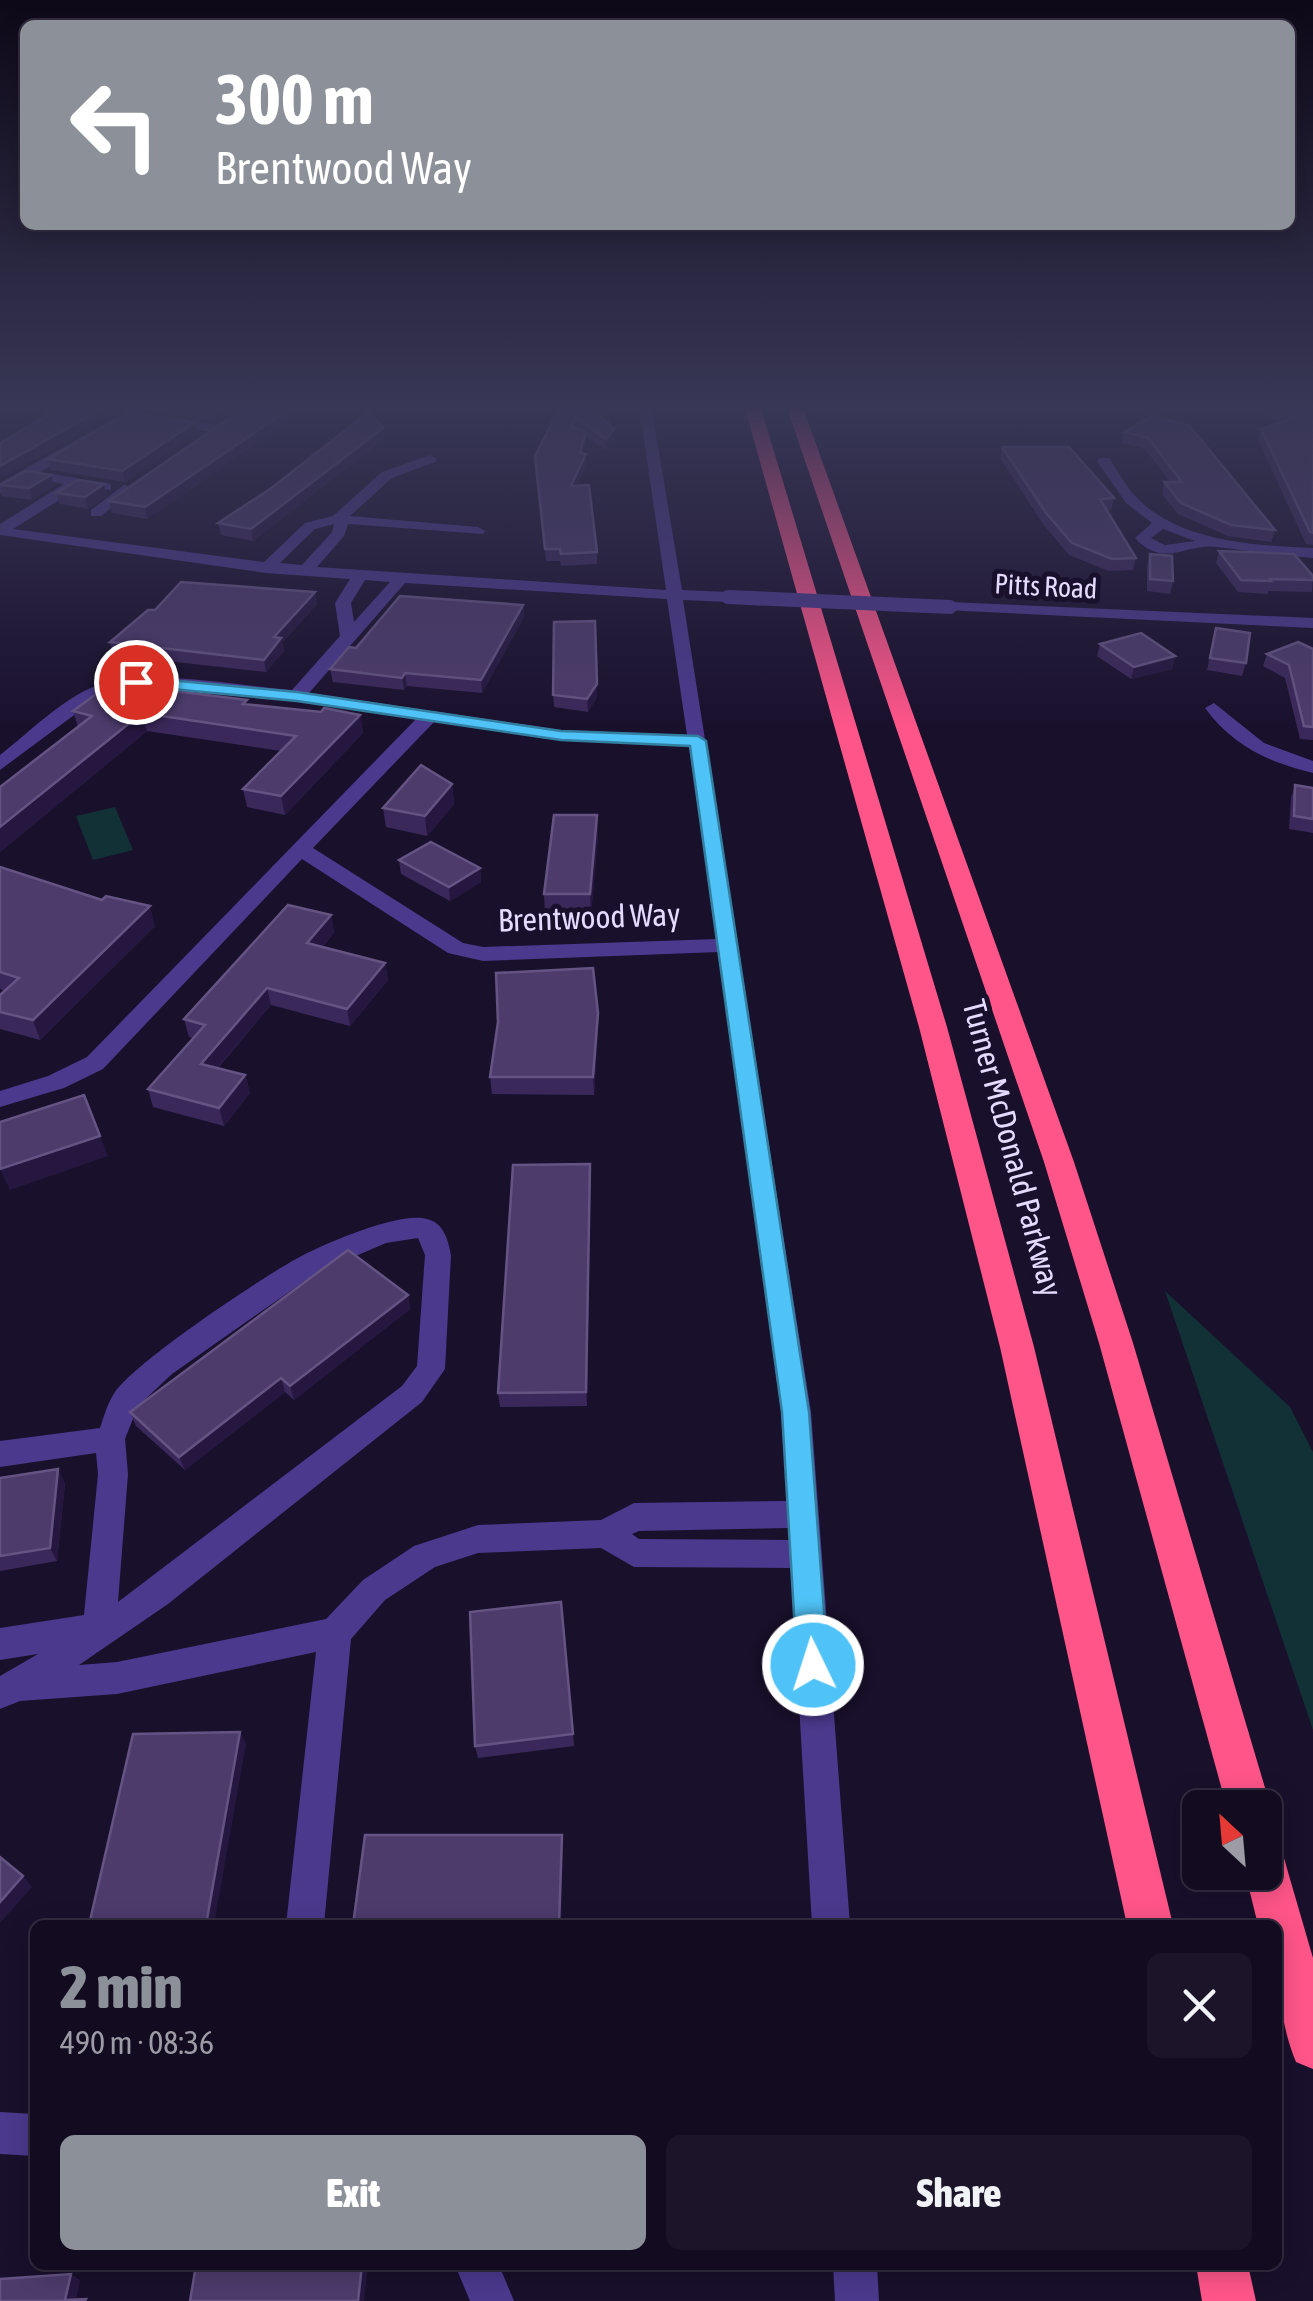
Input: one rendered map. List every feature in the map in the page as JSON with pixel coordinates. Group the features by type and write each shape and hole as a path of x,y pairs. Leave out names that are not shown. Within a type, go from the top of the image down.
{"highway":[{"name":"Turner McDonald Parkway","path":"783,512 932,1027 1017,1347 1149,1920"},
{"name":"Turner McDonald Parkway","path":"832,512 1059,1162 1127,1380 1244,1790"},
{"path":"1272,1890 1280,1920"},
{"path":"1282,1928 1313,2046"},
{"path":"1223,2270 1229,2301"}],"street":[{"path":"0,530 29,512"},
{"path":"338,519 345,512"},
{"path":"662,512 796,1412 831,1920"},
{"path":"1146,512 1208,542 1313,552"},
{"path":"304,572 339,532 342,526 338,519"},
{"path":"266,568 310,526 338,519 478,531"},
{"path":"1162,522 1145,532 1142,538 1148,544 1181,550 1208,542"},
{"name":"Pitts Road","path":"0,530 145,556 400,580 1313,624"},
{"path":"347,634 343,603 360,577"},
{"path":"297,696 347,634 366,620 400,580"},
{"path":"0,764 105,688 136,682 297,696 561,736 698,741"},
{"path":"1214,708 1231,730 1266,754 1313,766"},
{"path":"0,1098 56,1082 95,1063 429,716"},
{"name":"Brentwood Way","path":"300,849 456,948 483,954 729,945"},
{"path":"10,1689 157,1594 412,1394 431,1369 438,1255 434,1237 424,1227 395,1230 341,1248 306,1266 162,1366 126,1400 110,1439 113,1474 100,1629"},
{"path":"0,1454 110,1439"},
{"path":"10,1689 117,1678 334,1634 374,1590 425,1556 478,1539 606,1534 634,1517 803,1514"},
{"path":"606,1534 634,1553 805,1554"},
{"path":"0,1644 100,1629"},
{"path":"305,1920 334,1634"},
{"path":"0,2133 30,2135"},
{"path":"479,2270 492,2301"},
{"path":"854,2270 857,2301"}],"green space":[{"path":"115,807 133,850 93,860 76,816"},
{"path":"1165,1291 1290,1407 1313,1452 1313,1730"}],"building":[{"path":"234,512 273,512 251,529 218,523"},
{"path":"541,512 592,512 597,552 561,554 560,549 545,549"},
{"path":"1108,512 1136,558 1112,559 1072,543 1046,513"},
{"path":"1202,512 1261,512 1275,530 1231,525"},
{"path":"1301,512 1313,512 1313,533"},
{"path":"1219,551 1294,554 1313,580 1241,580"},
{"path":"1150,554 1172,556 1173,581 1150,579"},
{"path":"181,582 315,592 274,637 281,638 264,660 110,642 148,610 155,610"},
{"path":"400,596 523,605 481,680 405,673 402,678 330,669 349,647 356,648"},
{"path":"595,621 597,684 587,699 553,695 554,622"},
{"path":"1216,628 1250,633 1246,663 1210,658"},
{"path":"1141,633 1175,656 1134,667 1100,644"},
{"path":"1298,642 1313,649 1313,727 1304,726 1289,665 1267,654"},
{"path":"122,675 157,683 150,688 247,700 243,704 321,712 324,708 360,715 281,796 243,789 296,736 142,713 0,827 0,787 92,716 73,711"},
{"path":"421,765 452,784 425,816 383,808"},
{"path":"1295,785 1313,788 1313,819 1294,816"},
{"path":"554,815 597,815 590,894 544,894"},
{"path":"431,842 480,868 449,887 399,860"},
{"path":"0,867 102,900 106,896 150,906 33,1020 0,1012 0,995 19,978 0,972"},
{"path":"288,905 331,915 307,943 385,963 347,1009 267,988 201,1064 245,1075 219,1108 148,1089 205,1025 184,1019"},
{"path":"593,968 598,1013 593,1077 490,1077 498,1022 496,973"},
{"path":"84,1095 100,1136 0,1169 0,1122"},
{"path":"590,1164 586,1392 498,1393 513,1165"},
{"path":"348,1250 408,1295 290,1386 281,1378 179,1457 130,1412"},
{"path":"58,1469 50,1548 0,1556 0,1478"},
{"path":"561,1602 573,1734 475,1746 470,1612"},
{"path":"240,1732 207,1920 90,1920 133,1734"},
{"path":"365,1835 562,1835 559,1920 354,1920"},
{"path":"0,1857 23,1876 0,1902"},
{"path":"195,2270 361,2270 358,2301 190,2301"},
{"path":"71,2274 65,2300 85,2301 0,2301 0,2279"}],"route":[{"path":"136,682 297,696 561,736 698,741 796,1412 813,1665"}]}
